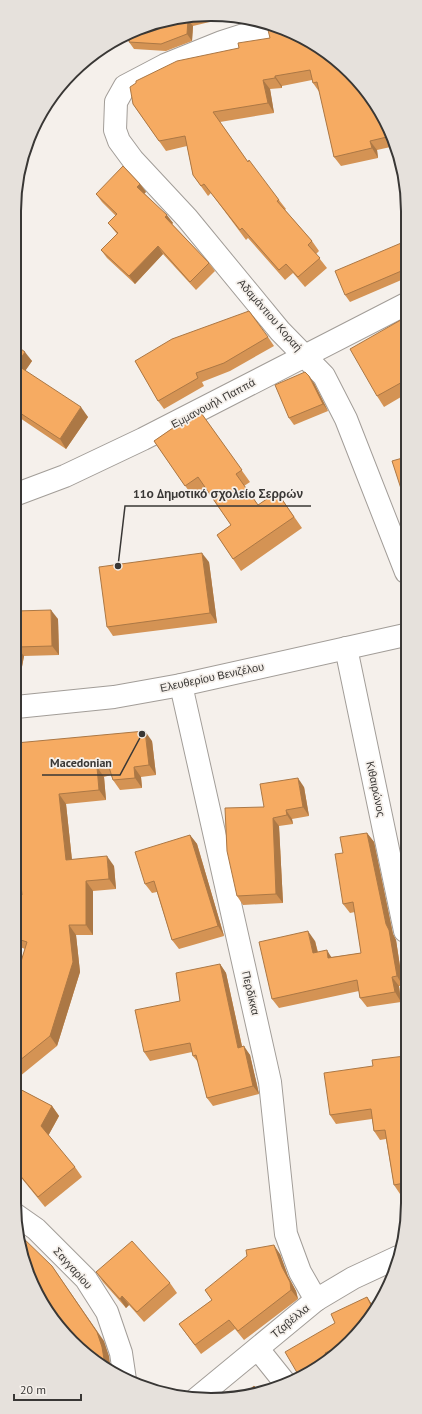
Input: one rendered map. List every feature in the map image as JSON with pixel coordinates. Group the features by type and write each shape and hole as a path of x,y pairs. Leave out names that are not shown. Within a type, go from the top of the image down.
{"street":[{"name":"Αδαμάντιου Κοραή","path":"264,28 222,42 153,71 125,86 116,102 115,130 119,141 127,154 187,218 280,331 324,376 340,403 401,559"},
{"name":"Εμμανουήλ Παππά","path":"21,491 65,476 143,439 401,306"},
{"name":"Ελευθερίου Βενιζέλου","path":"21,707 107,698 181,685 401,636"},
{"name":"Κιθαιρώνος","path":"346,648 401,912"},
{"name":"Περδίκκα","path":"181,685 270,1082 286,1234 300,1272 316,1300"},
{"name":"Σαγγαρίου","path":"22,1219 36,1229 86,1279 107,1312 121,1353 124,1372"},
{"name":"Τζαβέλλα","path":"203,1393 316,1300 353,1278 392,1261"},
{"path":"258,1349 282,1380"}],"building":[{"path":"188,23 187,34 161,44 129,42 129,40 138,35 162,27"},
{"path":"268,30 284,35 306,46 336,68 362,95 376,116 386,137 370,141 372,148 334,157 317,82 313,83 310,70 275,76 275,78 263,80 268,103 213,112 248,162 249,160 279,200 277,201 312,241 308,245 320,258 298,277 286,264 279,270 242,228 240,230 204,184 201,186 193,175 185,136 159,141 133,104 130,87 136,83 136,81 177,61 239,48 238,43 270,38"},
{"path":"123,166 140,184 137,187 167,215 165,217 209,263 190,282 158,246 129,276 101,250 118,233 108,223 117,214 96,194"},
{"path":"401,243 401,271 345,295 335,271"},
{"path":"249,311 268,337 224,363 196,373 198,378 158,401 135,361 172,339"},
{"path":"401,320 401,383 377,396 350,349"},
{"path":"21,349 25,352 21,358"},
{"path":"21,368 81,407 60,439 21,414"},
{"path":"305,372 309,376 323,404 289,418 275,385"},
{"path":"199,410 242,470 236,474 258,505 277,492 294,517 233,559 217,535 231,525 198,477 185,486 154,441"},
{"path":"401,458 401,489 392,461"},
{"path":"202,553 210,613 107,627 99,567"},
{"path":"51,610 52,646 21,647 21,611"},
{"path":"145,731 149,765 134,767 135,778 113,780 108,764 97,767 99,790 59,794 66,860 107,856 109,879 86,881 86,925 69,925 73,962 50,1036 21,1059 21,962 27,942 21,940 21,743"},
{"path":"298,778 303,807 286,810 287,815 273,818 276,894 237,896 227,851 225,808 264,807 260,784"},
{"path":"367,833 386,924 389,930 397,976 392,977 395,992 360,998 357,980 272,999 259,942 308,931 313,953 327,950 328,958 361,953 353,902 343,904 335,854 343,853 340,837"},
{"path":"190,835 218,926 172,940 154,881 145,884 135,852"},
{"path":"220,964 238,1048 244,1046 253,1086 207,1098 196,1055 193,1056 190,1043 144,1052 135,1010 180,1001 176,973"},
{"path":"401,1056 401,1184 394,1185 385,1130 374,1131 371,1109 330,1115 324,1073 373,1066 372,1060"},
{"path":"21,1090 52,1106 41,1126 75,1167 38,1197 21,1176"},
{"path":"25,1240 52,1266 97,1332 104,1360 86,1346 60,1319 46,1298 35,1276 27,1252"},
{"path":"132,1241 170,1283 137,1312 122,1296 120,1299 96,1272"},
{"path":"274,1245 282,1267 290,1282 291,1290 238,1331 229,1320 195,1345 179,1324 212,1300 205,1290 247,1256 246,1250"},
{"path":"367,1297 371,1305 362,1319 336,1346 325,1353 326,1355 317,1361 297,1372 285,1352 335,1323 331,1314"}],"place":[{"name":"11ο Δημοτικό σχολείο Σερρών","path":"118,566"},
{"name":"Macedonian","path":"142,734"}]}
